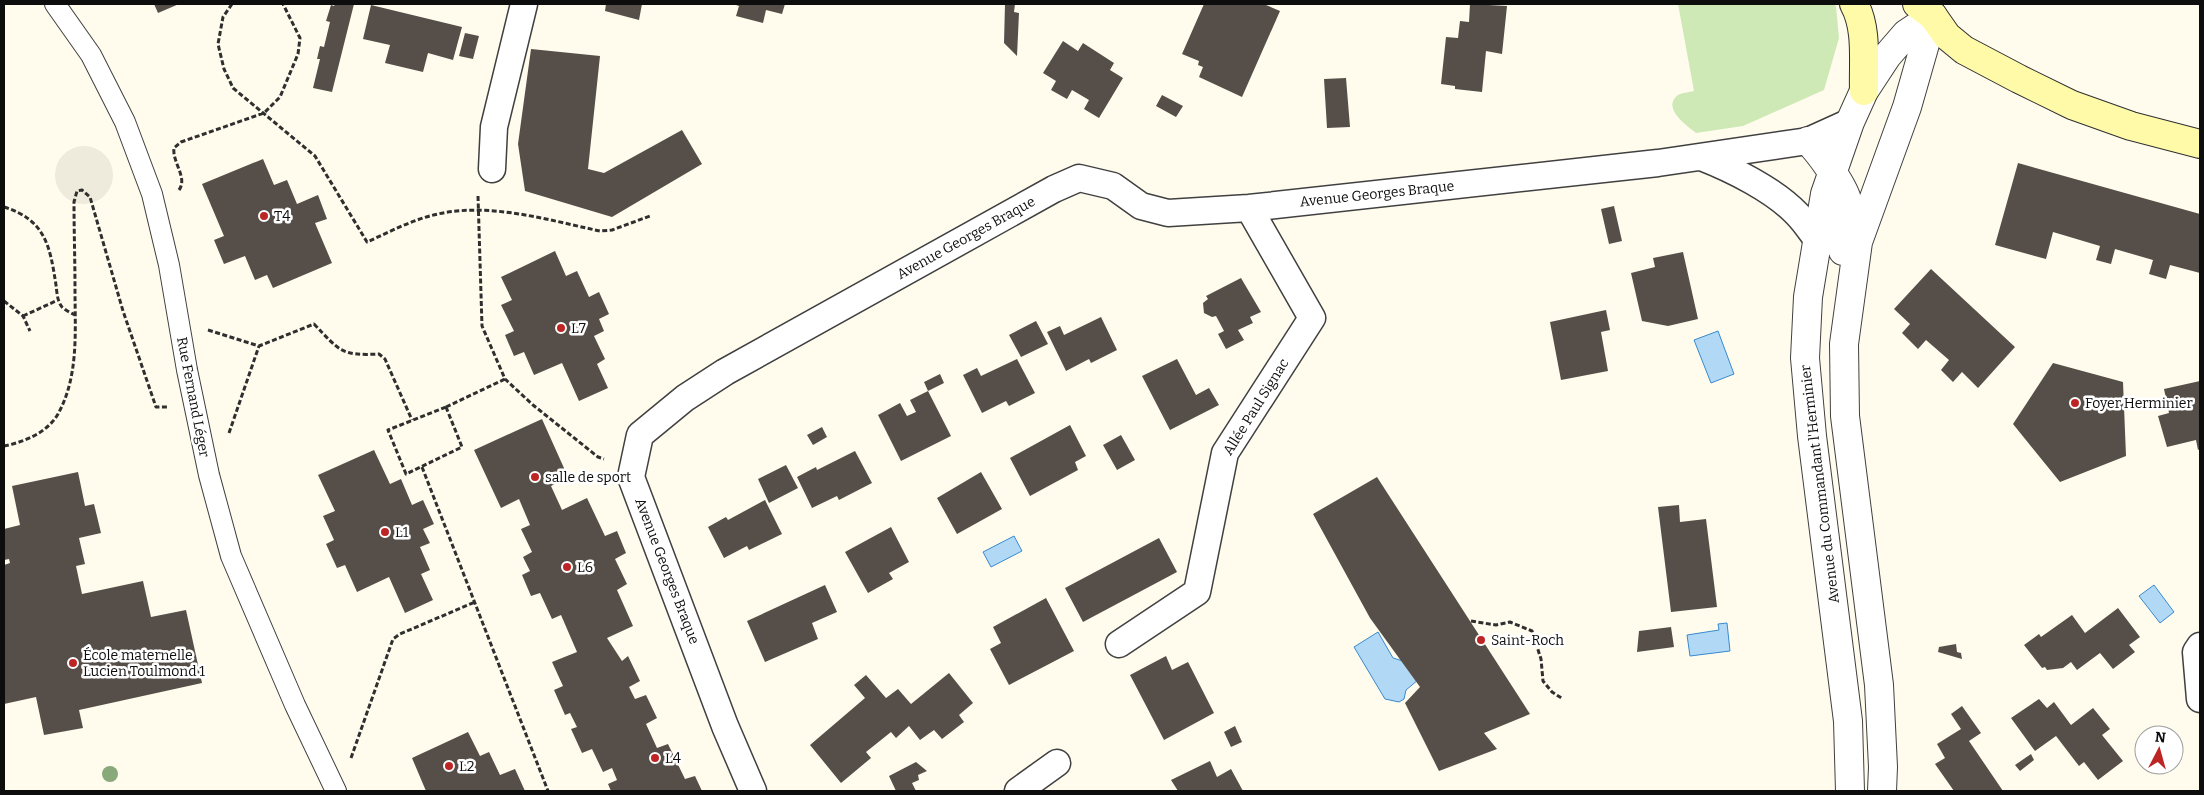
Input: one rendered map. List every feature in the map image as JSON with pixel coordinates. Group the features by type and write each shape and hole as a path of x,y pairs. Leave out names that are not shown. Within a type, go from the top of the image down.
{"main road":[{"path":"1854,4 1860,14 1863,42 1864,91"},
{"path":"1929,8 1947,36 1964,50 2072,105 2131,126 2200,144"}],"street":[{"name":"Rue Fernand Léger","path":"55,4 91,56 125,122 154,203 169,265 178,321 209,476 231,556 295,705 334,788"},
{"path":"492,169 494,128 524,4"},
{"path":"1882,791 1883,767 1879,685 1845,416 1844,344 1858,242 1907,107 1929,8"},
{"name":"Avenue du Commandant l'Herminier","path":"1850,791 1848,722 1812,436 1805,358 1808,297 1816,238 1825,194 1850,122 1864,91 1887,56 1929,8"},
{"name":"Avenue Georges Braque","path":"753,791 725,726 631,477 640,435 685,398 734,368 1054,189 1079,178 1113,186 1141,206 1168,213 1249,208 1658,163 1808,141 1850,122"},
{"path":"1808,141 1816,149 1847,199 1848,226 1836,305 1844,344"},
{"path":"1701,156 1732,168 1781,201 1797,213 1816,238"},
{"name":"Allée Paul Signac","path":"1119,644 1197,592 1225,453 1312,318 1249,208"},
{"path":"2200,646 2196,652 2200,699"},
{"path":"1018,791 1057,762"}],"path":[{"path":"232,4 223,16 218,44 224,69 233,88 315,156 367,242 424,218 469,210 508,212 600,231 612,230 650,216"},
{"path":"154,203 176,194 181,187 181,179 173,155 174,148 181,142 264,113 280,97 298,54 300,38 283,4"},
{"path":"492,169 480,185 477,210 482,326 505,379 533,405 598,456 633,470"},
{"path":"4,446 15,444 42,432 58,414 70,381 75,344 74,202 77,191 82,190 90,197 123,311 156,407"},
{"path":"4,207 31,221 45,237 50,253 58,300 62,307 75,315"},
{"path":"23,316 58,300"},
{"path":"4,301 23,316 30,331"},
{"path":"178,321 260,346 314,324 337,348 354,356 379,354 385,359 412,420"},
{"path":"209,476 217,466 260,346"},
{"path":"446,407 462,447 406,474 388,430 446,407 505,379"},
{"path":"422,467 548,791"},
{"path":"334,788 347,769 393,639 400,634 475,602"},
{"path":"1471,621 1496,625 1510,622 1532,631 1541,659 1543,681 1552,692 1563,699"}],"green space":[{"path":"1678,4 1833,4 1836,6 1839,38 1824,90 1743,126 1696,133 1677,116 1672,105 1678,95 1694,91"}],"shaded area":[{"path":"84,146 100,151 108,159 113,175 108,191 100,199 84,204 68,199 60,191 55,175 60,159 68,151"}],"water":[{"path":"1718,331 1734,374 1711,383 1694,340"},
{"path":"1014,536 1022,551 991,567 983,552"},
{"path":"2154,585 2174,612 2160,623 2139,596"},
{"path":"1727,623 1730,651 1690,656 1687,635 1719,630 1718,624"},
{"path":"1378,632 1393,658 1403,661 1418,680 1406,690 1404,699 1399,702 1385,699 1354,647"}],"building":[{"path":"154,4 179,4 158,13"},
{"path":"335,4 354,4 332,92 313,88 320,59 317,59 320,46 324,47 330,22 326,21 331,5 334,6"},
{"path":"606,4 642,4 639,20 605,11"},
{"path":"733,4 785,4 782,14 766,10 763,23 736,16 739,6"},
{"path":"1005,4 1015,4 1014,12 1019,13 1017,56 1004,43"},
{"path":"1204,4 1266,4 1280,11 1242,97 1199,77 1203,67 1198,65 1199,61 1182,54"},
{"path":"1470,4 1507,6 1502,54 1486,51 1482,92 1455,89 1455,86 1441,84 1446,37 1458,38 1460,21 1469,22"},
{"path":"371,5 462,27 453,60 428,53 423,72 385,63 390,45 363,39"},
{"path":"465,33 479,36 473,59 459,56"},
{"path":"1063,41 1078,51 1083,43 1114,63 1110,70 1123,78 1099,118 1084,109 1089,100 1072,90 1067,99 1051,90 1056,81 1043,73"},
{"path":"531,49 600,56 588,169 604,173 682,130 702,164 612,217 525,191 518,144"},
{"path":"1346,78 1350,127 1327,128 1324,79"},
{"path":"1162,95 1183,106 1176,117 1156,106"},
{"name":"T4","path":"263,159 274,185 287,180 297,204 318,195 327,219 315,223 332,263 273,288 267,275 255,280 245,256 224,264 214,240 224,236 202,184"},
{"path":"2018,163 2200,214 2200,273 2170,265 2166,279 2149,274 2153,260 2115,249 2111,264 2096,260 2100,246 2053,232 2046,259 1995,245"},
{"path":"1614,206 1622,241 1609,244 1601,209"},
{"name":"L7","path":"555,251 566,276 577,271 589,297 599,292 609,314 599,319 604,331 594,336 605,359 597,364 608,388 579,401 562,363 534,375 524,352 514,356 505,335 514,331 501,305 512,300 501,277"},
{"path":"1683,252 1698,319 1668,326 1642,321 1631,273 1655,267 1653,258"},
{"path":"1931,269 2015,347 1978,388 1962,372 1953,382 1941,370 1949,360 1926,340 1918,349 1902,333 1910,324 1894,309"},
{"path":"1241,278 1261,312 1250,317 1253,323 1238,330 1244,340 1226,349 1218,334 1224,331 1216,316 1212,317 1204,313 1203,303 1208,299 1206,296"},
{"path":"1606,310 1610,330 1601,332 1608,371 1561,380 1550,322"},
{"path":"1101,317 1117,350 1091,363 1089,359 1066,371 1047,332 1060,326 1064,335"},
{"path":"1036,321 1048,344 1021,357 1009,335"},
{"path":"1017,359 1035,393 1009,406 1006,401 982,413 963,375 977,368 981,376"},
{"path":"1177,359 1196,395 1209,388 1219,405 1170,430 1142,376"},
{"name":"Foyer Herminier","path":"2053,363 2123,382 2126,456 2060,482 2013,424"},
{"path":"940,374 944,383 928,391 924,382"},
{"path":"2200,381 2200,449 2198,450 2196,440 2167,447 2158,416 2169,413 2164,389"},
{"path":"928,391 951,436 901,461 878,415 900,403 907,416 916,412 910,400"},
{"path":"542,419 568,477 551,486 562,510 587,498 605,536 617,531 626,553 615,559 627,584 617,590 633,626 607,638 622,661 628,656 640,681 629,687 635,699 646,695 657,718 646,724 657,748 668,744 685,779 695,776 702,791 611,791 608,784 617,780 612,768 603,772 592,749 582,753 571,729 577,727 570,713 565,715 554,690 563,686 552,662 577,652 561,615 552,619 540,593 531,596 522,575 530,571 523,557 532,552 521,529 530,525 519,499 501,508 474,450"},
{"path":"1070,425 1086,456 1075,462 1078,470 1030,496 1010,458"},
{"path":"822,427 827,437 813,445 807,435"},
{"path":"1121,435 1135,460 1117,470 1103,445"},
{"name":"L1","path":"374,450 390,484 401,479 412,505 423,500 434,524 423,529 430,543 420,547 430,570 421,574 433,600 405,613 389,577 357,592 345,565 337,568 326,544 334,540 323,516 335,511 318,475"},
{"path":"855,451 872,483 839,500 837,496 812,508 797,477 816,467 817,470"},
{"path":"786,465 798,488 769,503 758,479"},
{"path":"78,472 85,506 94,504 101,533 79,538 85,564 76,566 82,594 143,581 151,617 186,610 202,683 79,710 83,728 44,735 36,697 4,704 4,565 10,563 9,559 4,560 4,529 20,525 12,486"},
{"path":"981,472 1002,509 957,534 937,498"},
{"path":"1377,477 1530,714 1484,733 1497,749 1439,771 1405,703 1420,687 1370,618 1313,514"},
{"path":"765,500 782,534 749,550 747,546 724,558 708,527 726,517 728,520"},
{"path":"1679,505 1680,522 1706,519 1717,607 1671,612 1658,507"},
{"path":"891,527 909,562 889,573 893,579 868,593 845,552"},
{"path":"1159,538 1177,572 1083,622 1065,588"},
{"path":"825,585 837,612 812,623 818,639 765,662 747,621"},
{"path":"1046,598 1074,651 1009,685 990,649 1001,643 993,627"},
{"path":"2118,608 2140,637 2129,645 2135,652 2113,669 2100,653 2077,670 2071,662 2063,668 2047,670 2045,667 2042,668 2024,645 2039,634 2041,637 2072,615 2085,633"},
{"path":"1671,627 1674,647 1637,652 1639,631"},
{"path":"1956,644 1957,652 1961,653 1962,659 1938,652 1939,647"},
{"path":"1166,656 1172,670 1188,662 1214,713 1164,740 1130,675"},
{"path":"949,673 973,703 959,715 964,722 942,739 934,730 920,740 909,726 896,738 891,732 866,752 871,758 841,783 810,745 865,698 854,685 866,675 886,698 898,689 911,704"},
{"path":"2039,699 2047,708 2054,702 2071,725 2093,708 2110,729 2102,735 2123,761 2098,780 2084,762 2079,766 2056,736 2035,751 2011,718"},
{"path":"1962,706 1981,733 1969,741 2003,791 1954,791 1935,764 1945,758 1937,744 1961,729 1951,714"},
{"path":"1235,726 1242,742 1231,747 1224,732"},
{"name":"L2","path":"468,732 480,756 489,752 500,775 515,769 525,791 426,791 412,758"},
{"path":"2031,754 2034,760 2020,771 2015,765"},
{"path":"1210,761 1217,777 1231,769 1243,791 1178,791 1171,780"},
{"path":"916,762 927,771 918,775 919,780 912,783 916,791 896,791 889,776"}],"place":[{"name":"T4","path":"264,216"},
{"name":"L7","path":"561,328"},
{"name":"Foyer Herminier","path":"2075,403"},
{"name":"salle de sport","path":"535,477"},
{"name":"L1","path":"385,532"},
{"name":"L6","path":"567,567"},
{"name":"Saint-Roch","path":"1481,640"},
{"name":"École maternelle Lucien Toulmond 1","path":"73,663"},
{"name":"L4","path":"655,758"},
{"name":"L2","path":"449,766"}]}
